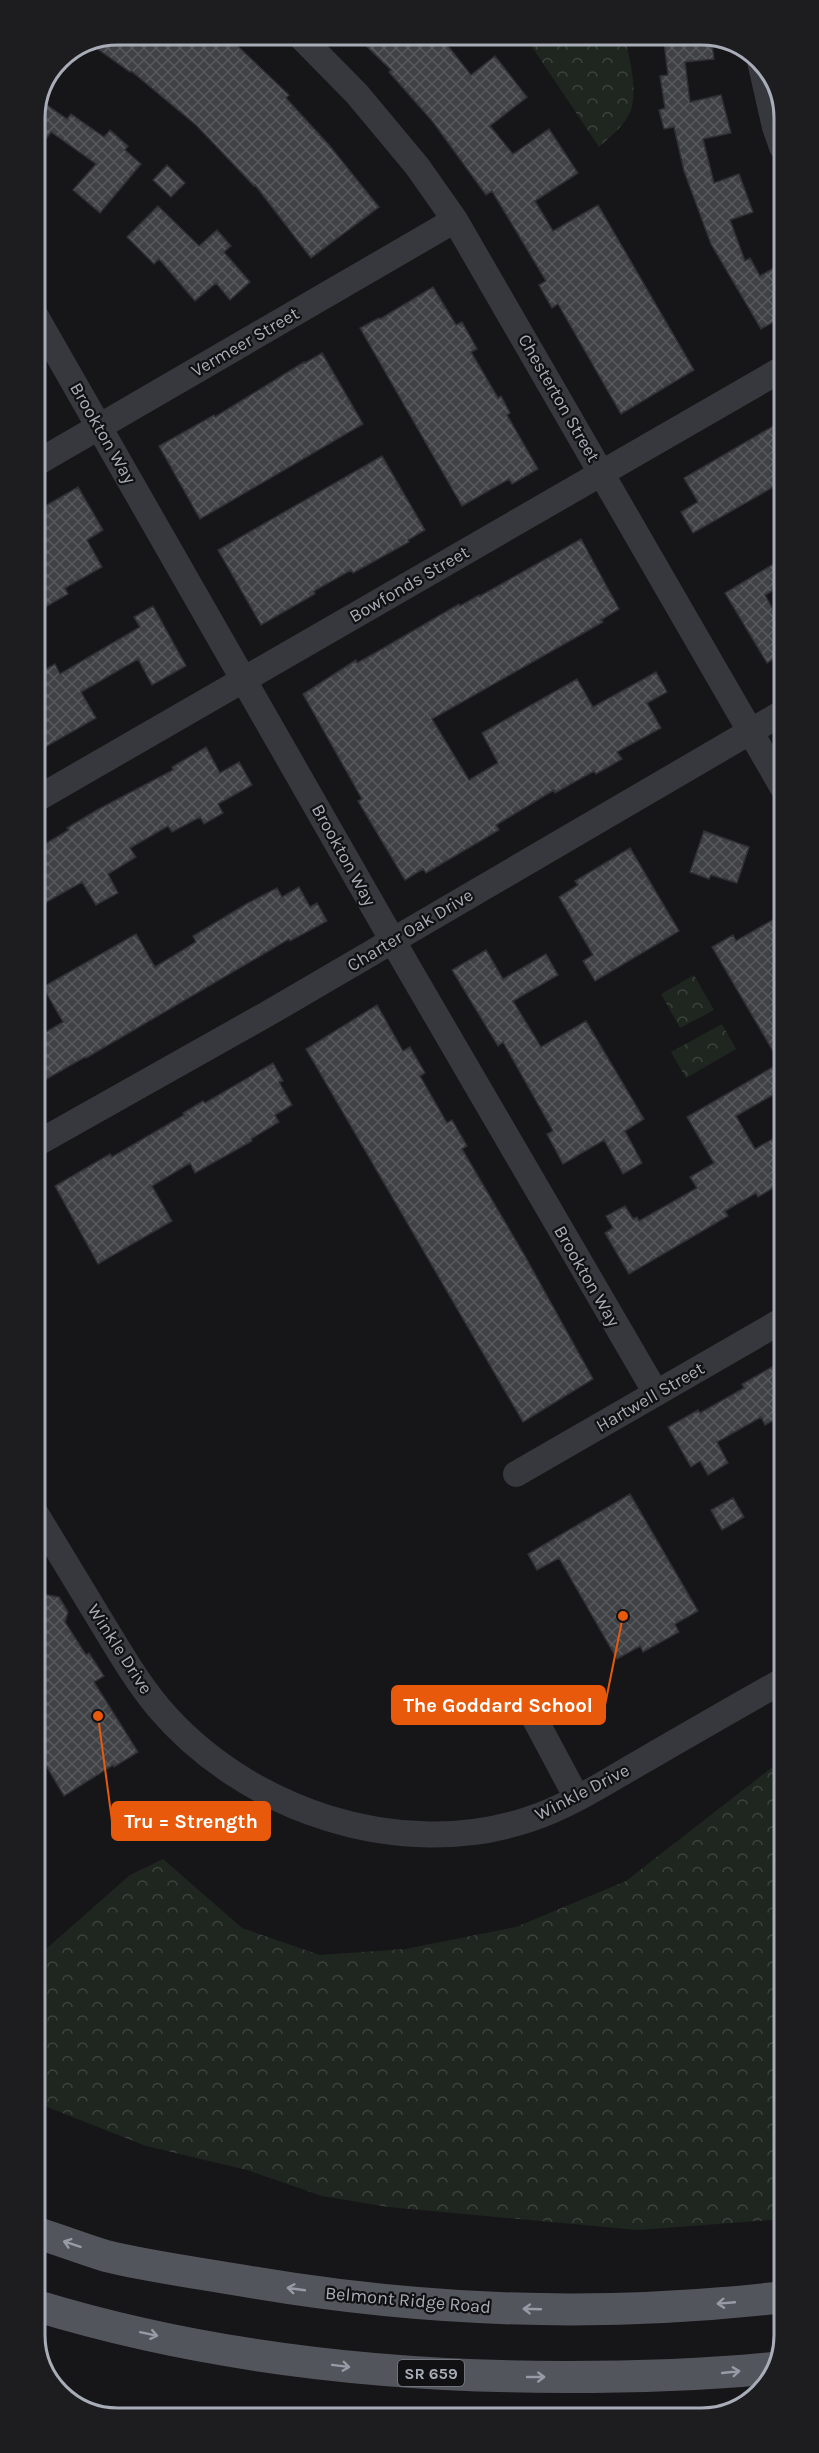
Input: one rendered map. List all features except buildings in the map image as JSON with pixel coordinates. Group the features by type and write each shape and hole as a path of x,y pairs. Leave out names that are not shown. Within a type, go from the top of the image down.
{"main road":[{"name":"Belmont Ridge Road","path":"45,2236 107,2256 296,2290 448,2306 557,2310 648,2309 774,2298"},
{"name":"SR 659","path":"45,2308 92,2323 237,2353 378,2371 503,2377 614,2377 719,2374 765,2369"}],"street":[{"name":"Chesterton Street","path":"309,45 357,94 417,166 455,220 774,772"},
{"path":"767,88 774,114"},
{"name":"Vermeer Street","path":"45,458 455,220"},
{"name":"Brookton Way","path":"45,332 392,941 656,1393"},
{"name":"Bowfonds Street","path":"45,794 774,374"},
{"name":"Charter Oak Drive","path":"45,1139 267,1014 774,718"},
{"name":"Hartwell Street","path":"516,1474 774,1325"},
{"name":"Winkle Drive","path":"45,1529 134,1676 160,1708 191,1740 222,1767 259,1790 297,1808 344,1823 380,1831 453,1833 487,1829 530,1819 577,1798 774,1686"},
{"path":"530,1708 577,1798"}],"green space":[{"path":"531,45 626,45 633,79 632,106 623,123 599,147"},
{"path":"694,975 714,1010 680,1028 661,994"},
{"path":"722,1024 736,1049 686,1078 671,1052"},
{"path":"774,1766 774,2220 638,2230 388,2207 322,2196 247,2170 146,2146 45,2106 45,1950 130,1875 163,1859 242,1928 320,1955 405,1949 516,1927 626,1881"}],"place":[{"name":"The Goddard School","path":"623,1616"},
{"name":"Tru = Strength","path":"98,1716"}]}
